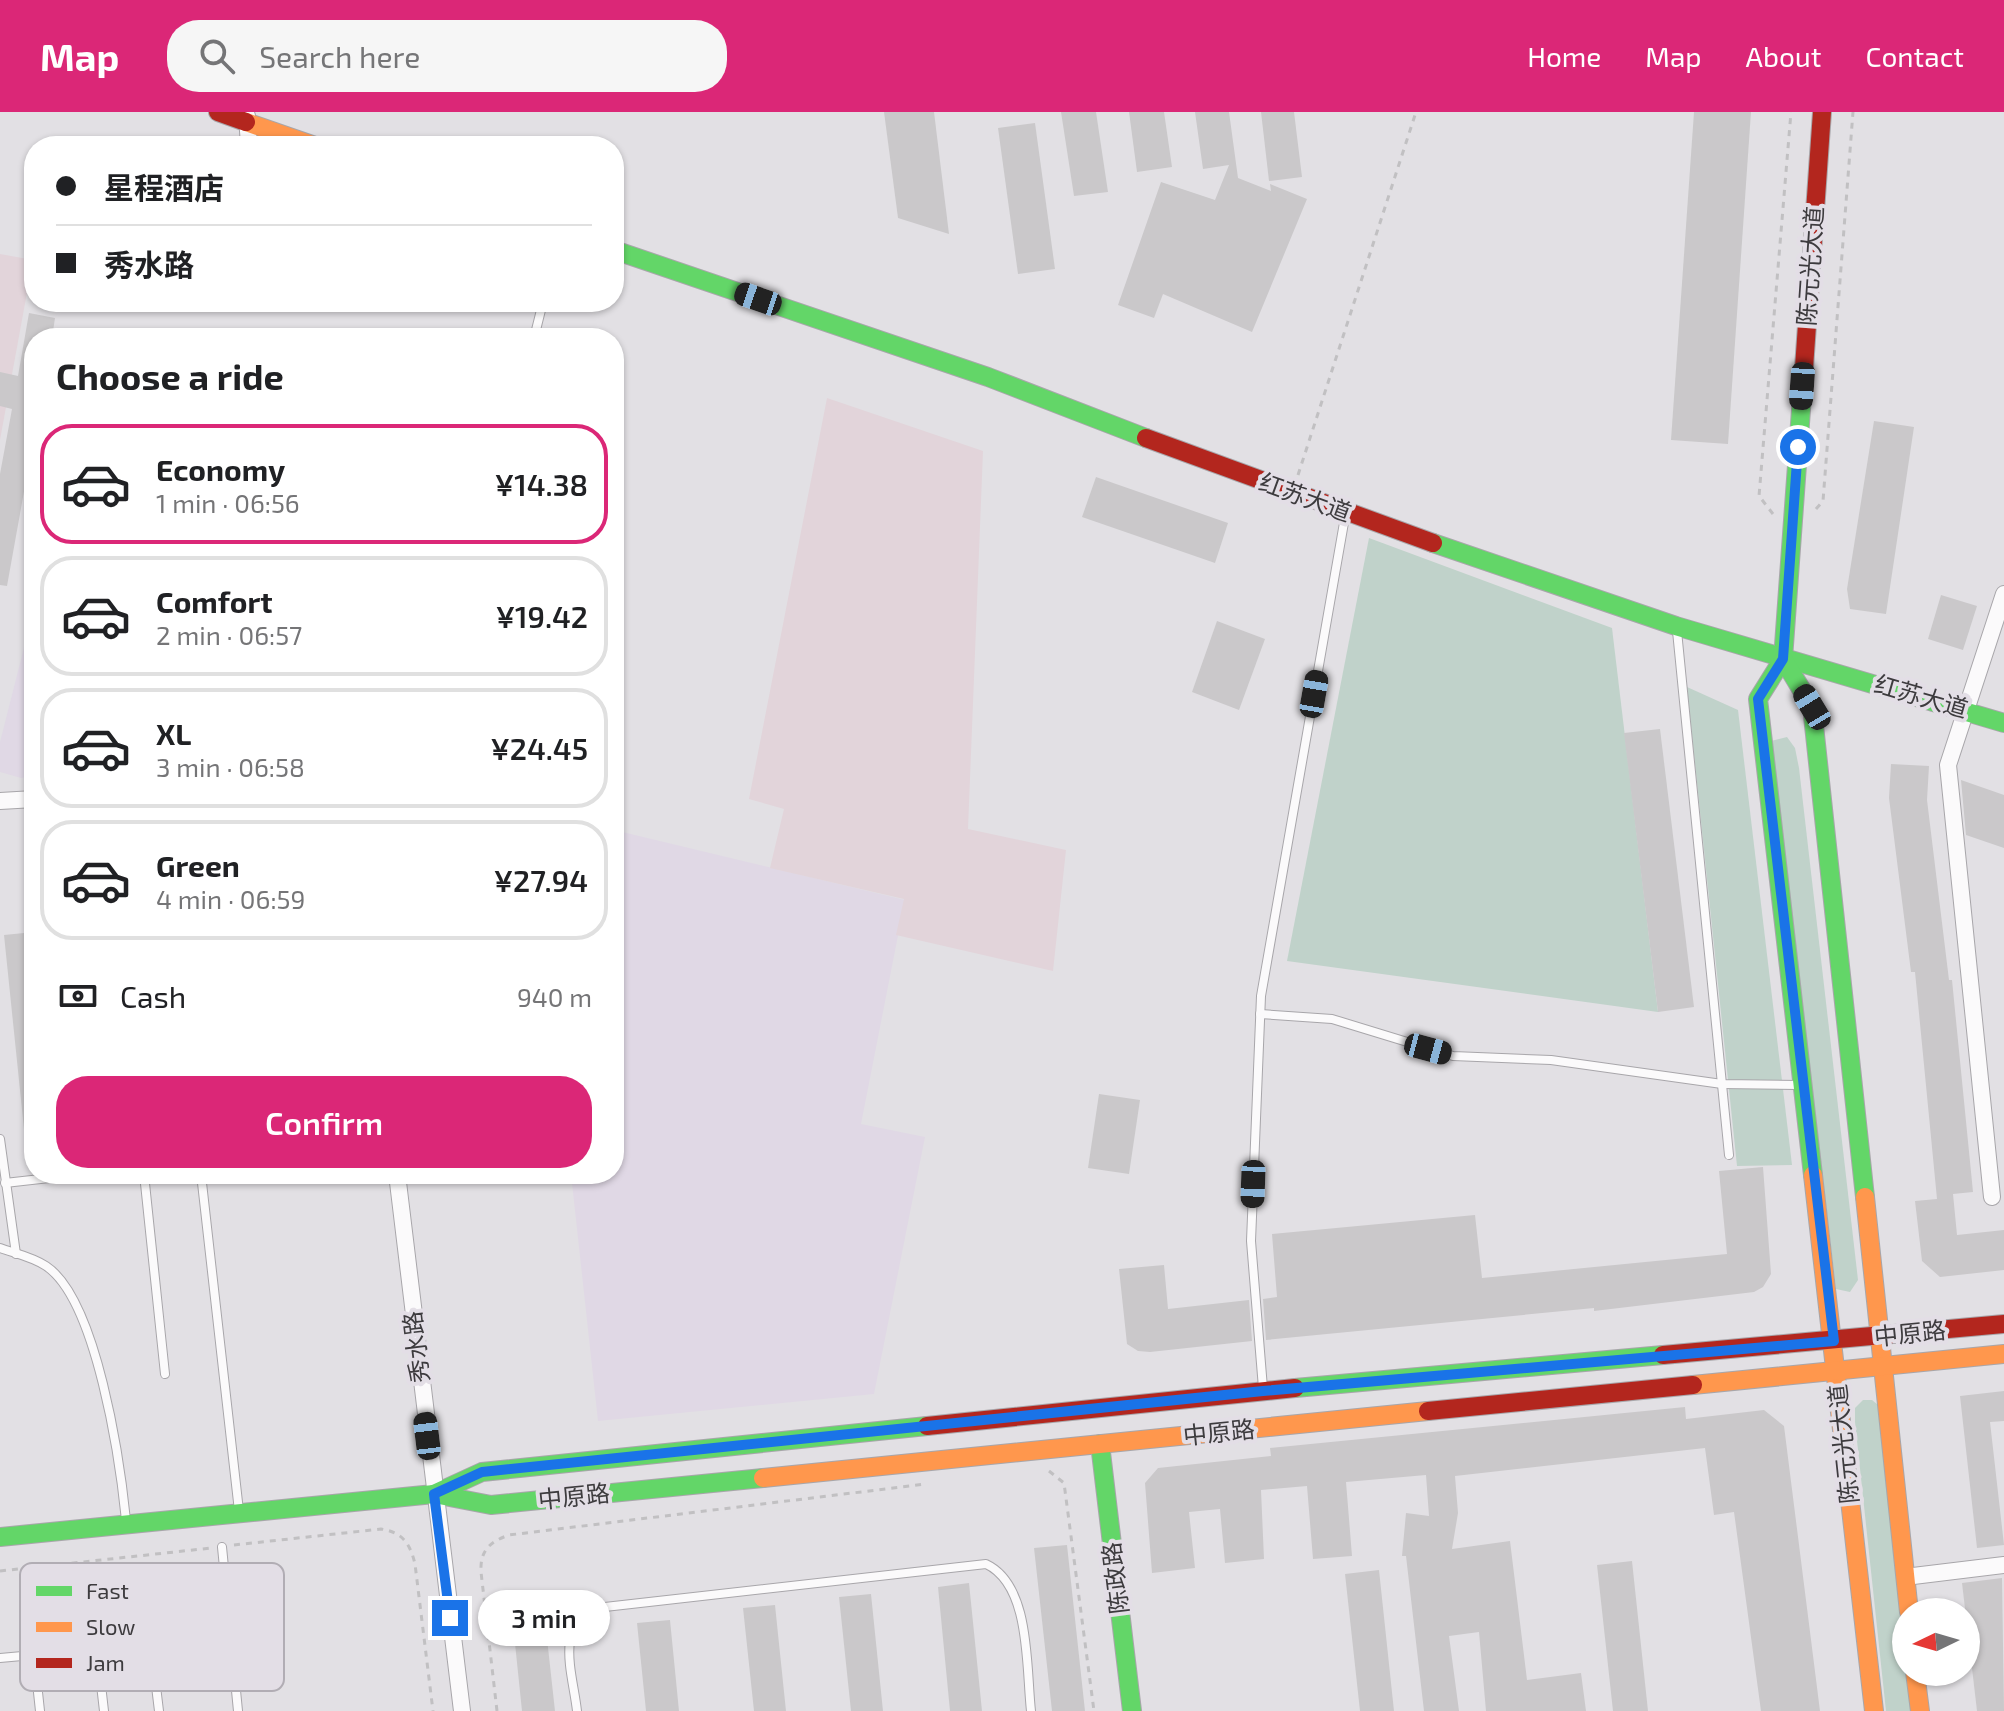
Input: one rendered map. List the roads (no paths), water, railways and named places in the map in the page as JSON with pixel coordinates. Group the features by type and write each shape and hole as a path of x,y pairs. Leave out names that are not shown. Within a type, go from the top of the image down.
{"main road":[{"path":"218,112 247,117 292,136"},
{"name":"陈元光大道","path":"1822,112 1783,659 1758,699 1874,1711"},
{"name":"红苏大道","path":"624,253 988,377 1292,494 1676,626 2004,723"},
{"name":"陈元光大道","path":"1783,659 1812,707 1885,1366 1907,1598"},
{"name":"中原路","path":"434,1494 482,1472 1263,1391 2004,1324"},
{"name":"中原路","path":"0,1537 434,1494 491,1505 2004,1354"},
{"name":"陈政路","path":"1100,1444 1132,1711"},
{"path":"1917,1686 1920,1711"}],"street":[{"path":"1992,1197 1948,765 2004,594"},
{"path":"0,801 24,800"},
{"name":"秀水路","path":"398,1184 462,1711"},
{"path":"1905,1577 2004,1565"}],"lane":[{"path":"1263,1391 1251,1241 1260,1014 1346,512"},
{"path":"1676,626 1729,1155"},
{"path":"1260,1014 1332,1019 1453,1056 1551,1060 1722,1084 1804,1085"},
{"path":"0,1139 16,1254"},
{"path":"5,1183 24,1181"},
{"path":"145,1184 165,1374"},
{"path":"202,1184 239,1512"},
{"path":"0,1248 47,1266 74,1299 109,1399 126,1525"},
{"path":"222,1547 224,1563"},
{"path":"577,1711 570,1633 581,1614 596,1608 986,1564 1001,1571 1012,1586 1020,1608 1031,1711"},
{"path":"0,1658 20,1656"},
{"path":"38,1691 40,1711"},
{"path":"102,1691 104,1711"},
{"path":"157,1691 159,1711"},
{"path":"236,1691 238,1711"}]}
